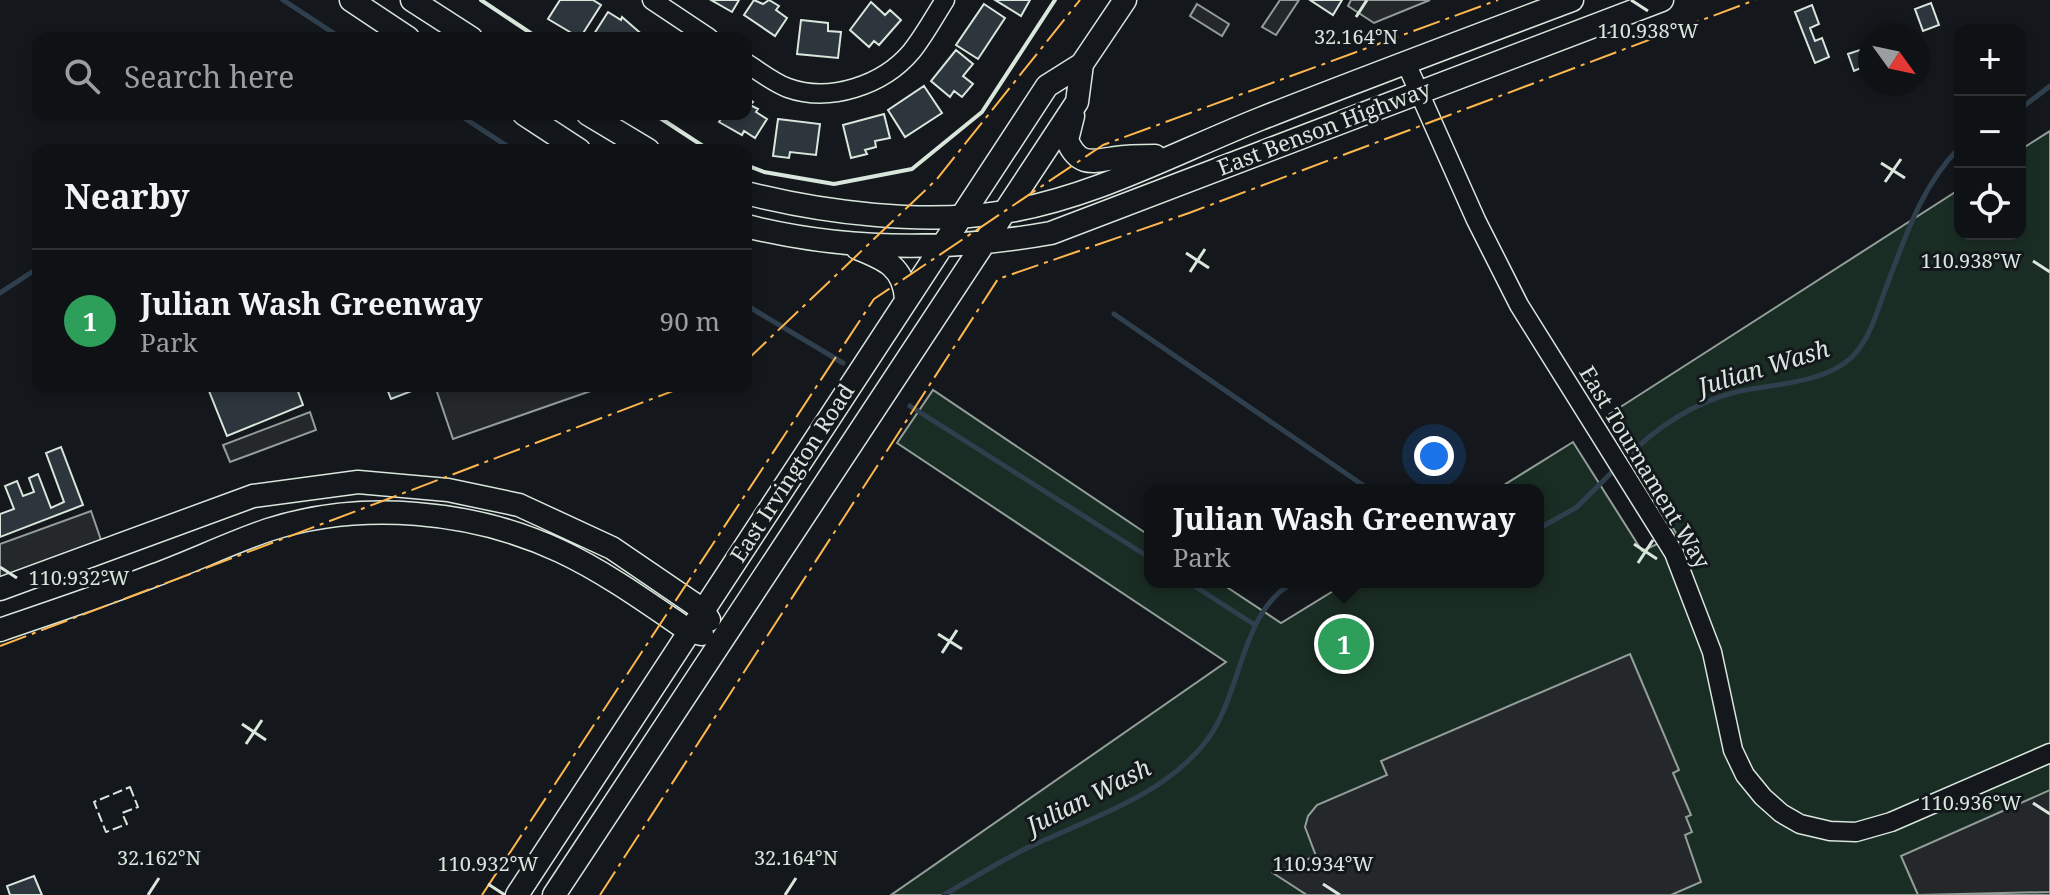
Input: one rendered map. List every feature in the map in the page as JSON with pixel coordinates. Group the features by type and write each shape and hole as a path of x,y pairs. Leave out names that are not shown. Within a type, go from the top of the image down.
{"main road":[{"path":"351,0 399,32"},
{"path":"412,0 462,32"},
{"name":"East Irvington Road","path":"517,895 1047,86 1082,64 1125,0"},
{"name":"East Benson Highway","path":"752,194 851,214 962,215 1004,212 1053,200 1572,0"},
{"name":"East Benson Highway","path":"845,243 941,247 982,245 1051,233 1662,0"},
{"name":"East Irvington Road","path":"554,895 1077,102 1082,64"},
{"path":"1077,102 1067,140 1081,160 1092,164 1116,157 1172,155"},
{"path":"533,120 570,144"},
{"path":"598,120 638,144"},
{"path":"752,227 845,243 885,259 905,283 906,299"},
{"path":"0,589 253,496 358,482 448,490 519,505 566,524 612,548 703,610 723,640"},
{"path":"0,630 156,575 269,530 308,520 381,514 468,520 529,538 590,567 689,631 723,640"}],"street":[{"path":"652,0 700,32"},
{"path":"752,67 788,88 823,93 859,87 887,73 911,52 945,0"},
{"name":"East Tournament Way","path":"1406,63 1519,305 1674,553 1712,652 1739,762 1754,786 1781,813 1815,827 1856,832 1891,822 2050,753"}],"green space":[{"path":"2050,131 2050,895 891,895 1226,662 897,443 933,390 1144,532 1144,588 1228,588 1281,623 1338,588 1544,588 1544,484 1506,484 1573,442 1642,551 1677,535 1608,415 1954,193 1954,240 2026,240 2026,146"}],"shaded area":[{"path":"1280,0 1299,0 1276,35 1262,27"},
{"path":"1351,0 1430,0 1374,23 1348,6"},
{"path":"1197,4 1229,24 1222,36 1190,16"},
{"path":"437,392 588,392 453,439"},
{"path":"310,412 316,430 230,462 223,445"},
{"path":"91,511 101,540 0,577 0,544"},
{"path":"1630,654 1679,770 1673,773 1691,815 1686,817 1692,832 1685,835 1701,882 1671,895 1307,895 1273,873 1316,856 1305,827 1308,816 1317,805 1387,775 1381,761"},
{"path":"2050,790 2050,892 1918,895 1901,856"}],"building":[{"path":"560,0 593,0 601,5 584,32 570,32 548,19"},
{"path":"711,0 739,0 732,12"},
{"path":"754,0 763,4 769,0 779,6 776,10 787,18 775,36 744,15"},
{"path":"995,0 1030,0 1021,16"},
{"path":"1310,0 1342,0 1333,15"},
{"path":"871,2 885,15 890,10 901,20 879,45 874,41 869,47 850,30"},
{"path":"1931,3 1939,25 1930,28 1930,24 1920,24 1915,9"},
{"path":"984,4 1005,18 978,59 956,45"},
{"path":"1812,5 1819,24 1810,28 1815,41 1822,38 1829,57 1815,63 1795,12"},
{"path":"608,12 621,20 622,17 639,32 595,32"},
{"path":"801,20 828,23 828,31 841,32 838,58 797,54"},
{"path":"956,50 973,64 963,76 973,84 962,97 954,91 950,97 931,81"},
{"path":"1858,51 1858,69 1854,71 1848,54"},
{"path":"924,86 942,113 905,137 888,110"},
{"path":"752,106 767,119 755,138 744,131 742,135 719,122 752,120"},
{"path":"884,114 890,138 875,141 876,147 865,150 867,154 851,158 843,125"},
{"path":"778,119 820,124 816,155 790,152 789,158 773,156"},
{"path":"209,392 298,392 303,405 227,436"},
{"path":"388,392 409,392 391,399"},
{"path":"61,447 83,505 0,537 0,514 14,509 5,486 17,481 23,496 34,492 29,478 38,474 51,508 64,502 46,453"},
{"path":"34,876 42,895 10,895 7,886"}],"waterway":[{"path":"283,0 332,32"},
{"name":"Julian Wash","path":"2026,104 2050,86"},
{"path":"467,120 504,144"},
{"name":"Julian Wash","path":"1622,462 1660,429 1704,403 1736,392 1812,378 1827,373 1852,357 1871,327 1906,234 1924,197 1954,154"},
{"path":"0,293 32,272"},
{"path":"752,309 843,363"},
{"path":"1114,314 1361,484"},
{"path":"910,406 1144,554"},
{"name":"Julian Wash","path":"1544,526 1577,507 1615,469"},
{"path":"1197,588 1255,625"},
{"name":"Julian Wash","path":"944,895 1025,849 1147,792 1189,760 1219,721 1252,632 1263,612 1286,588"}],"fence":[{"path":"130,787 138,807 122,813 127,824 106,832 94,802 130,787"}],"wall":[{"path":"481,0 529,32"},
{"path":"752,167 834,184 912,169 982,112 1055,0"},
{"path":"663,120 700,144"}],"power":[{"path":"752,355 937,179 1080,0"},
{"path":"482,895 874,299 1103,145 1498,0"},
{"path":"600,895 998,279 1189,213 1755,0"},
{"path":"0,646 670,392"}],"place":[{"name":"Julian Wash Greenway","path":"1344,644"}]}
